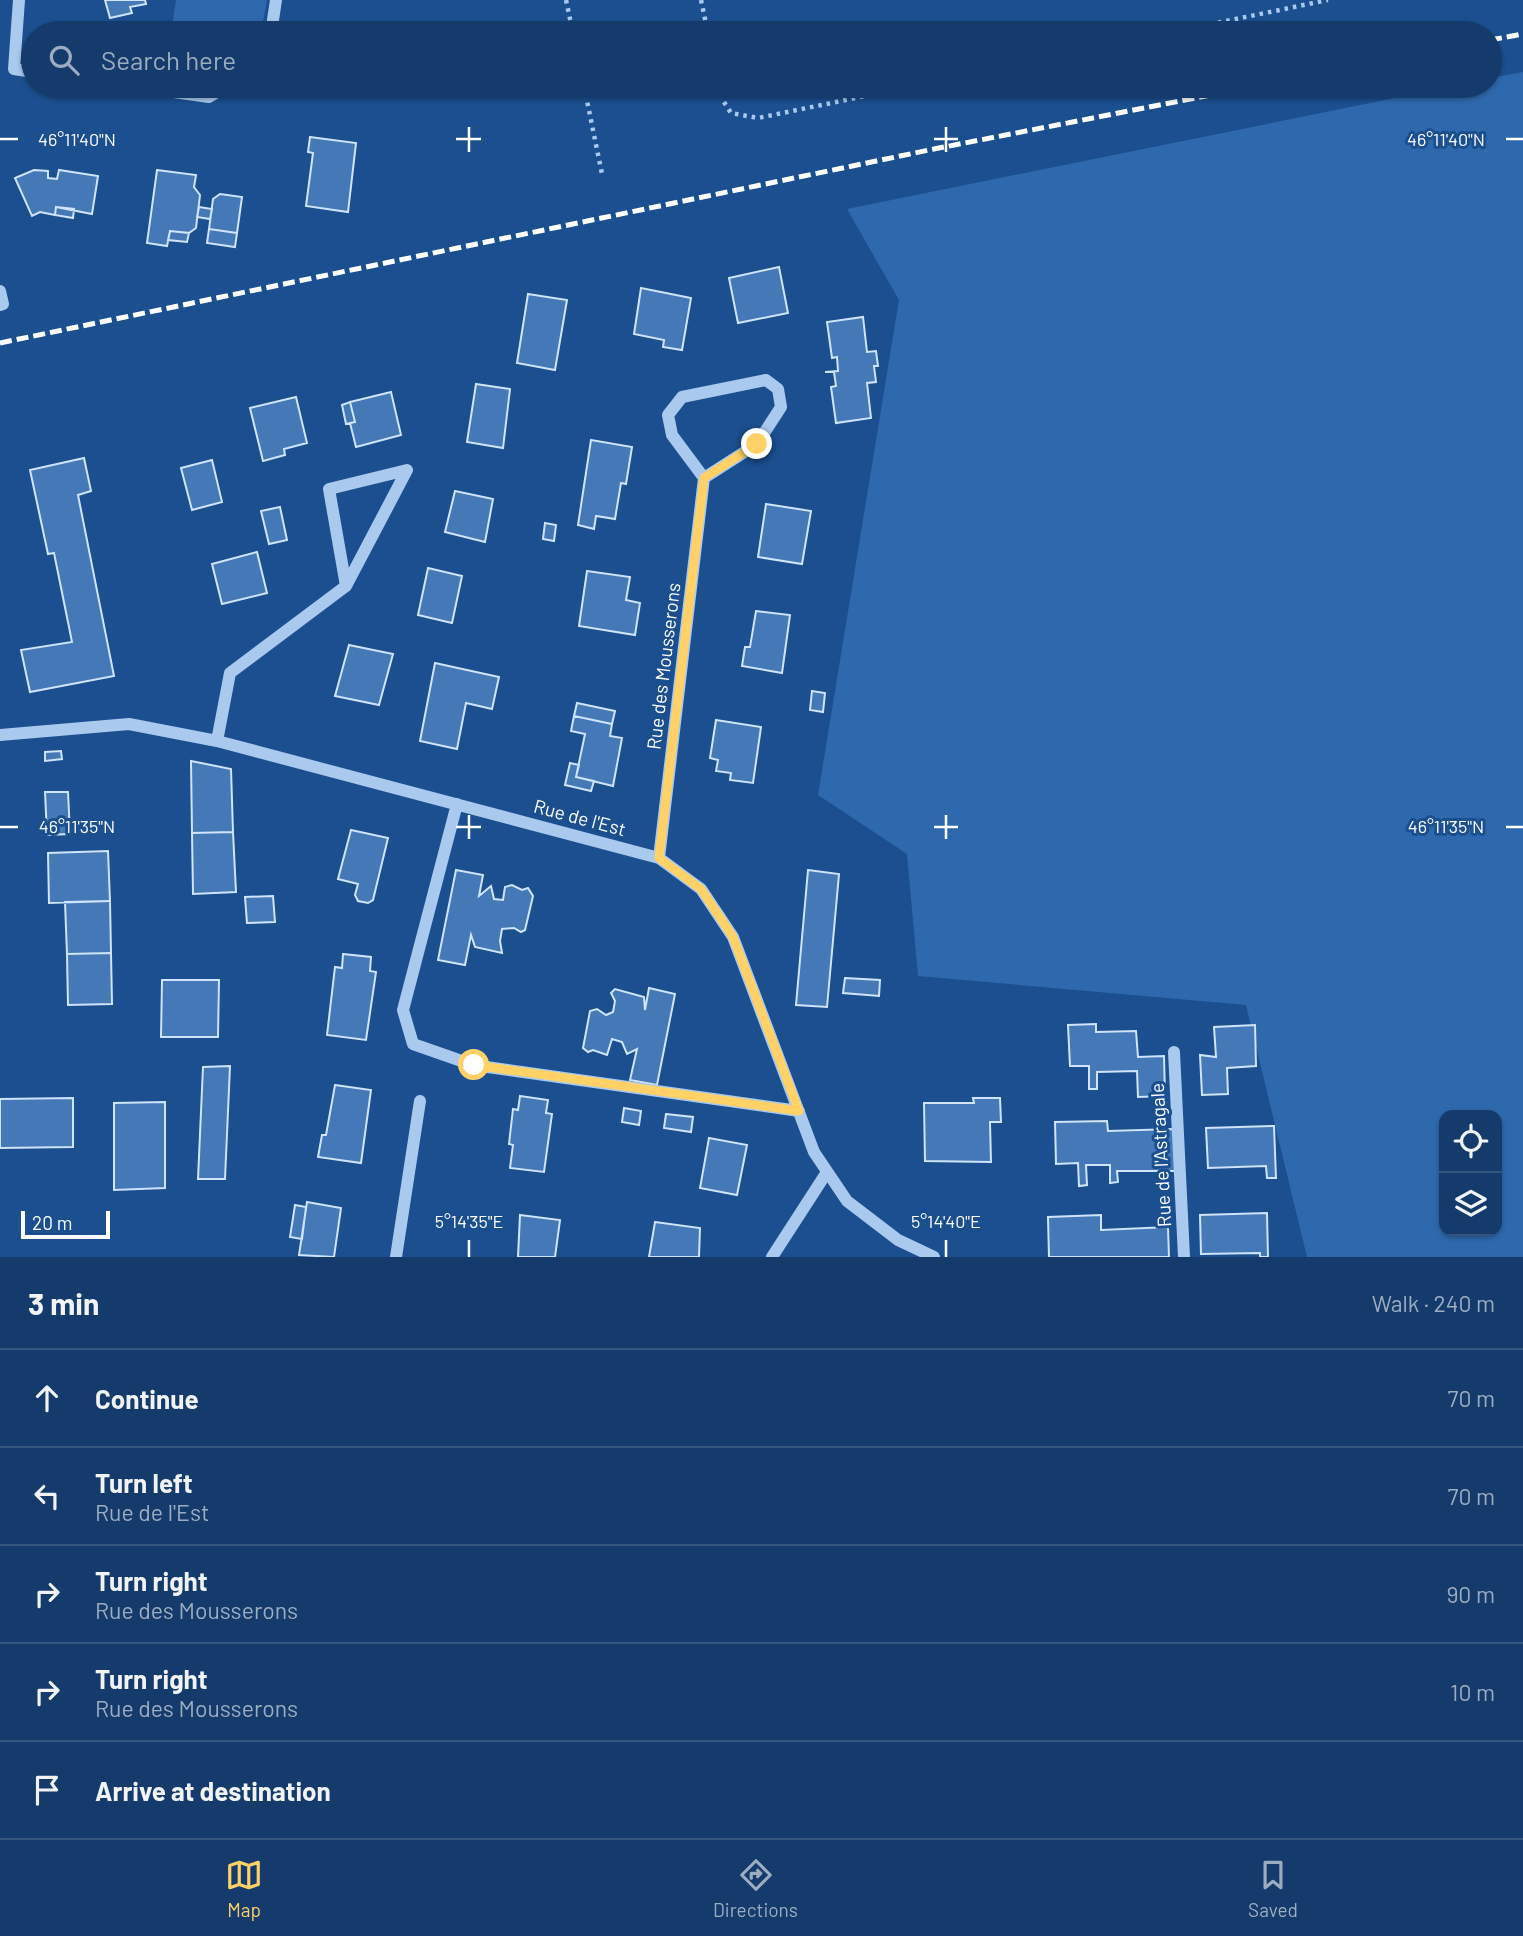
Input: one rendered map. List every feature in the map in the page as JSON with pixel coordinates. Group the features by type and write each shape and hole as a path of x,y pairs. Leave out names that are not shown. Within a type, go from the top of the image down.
{"street":[{"path":"14,69 19,0"},
{"path":"273,21 276,0"},
{"path":"0,67 21,70"},
{"path":"0,291 3,304 0,305"},
{"path":"766,380 778,389 781,407 757,444 704,478 673,435 668,415 682,397 766,380"},
{"path":"217,741 230,673 346,586 407,470 330,489 346,586"},
{"name":"Rue des Mousserons","path":"659,858 704,478"},
{"name":"Rue de l'Est","path":"0,735 129,724 217,741 659,858 701,889 733,937 814,1152 847,1201 898,1240 934,1257"},
{"path":"457,804 403,1010 413,1044 474,1065 799,1111"},
{"name":"Rue de l'Astragale","path":"1174,1052 1185,1257"},
{"path":"396,1257 420,1101"},
{"path":"772,1257 828,1172"}],"path":[{"path":"566,0 570,21"},
{"path":"701,0 705,21"},
{"path":"1226,21 1328,0"},
{"path":"586,98 602,174"},
{"path":"722,98 731,113 758,118 856,98"}],"shaded area":[{"path":"176,0 267,0 263,21 173,21"},
{"path":"1523,72 1523,1257 1307,1257 1246,1005 918,976 907,854 818,795 899,300 847,209 1395,98 1502,98 1502,76"}],"building":[{"path":"105,0 145,0 146,4 130,7 132,13 110,18"},
{"path":"310,137 356,143 348,212 306,206 313,153 308,152"},
{"path":"34,170 48,171 48,178 57,179 59,170 98,176 92,214 56,207 55,215 40,212 32,216 15,178"},
{"path":"157,170 196,175 194,187 200,195 196,228 189,233 170,231 167,246 147,243"},
{"path":"220,194 242,197 237,233 209,229 213,199"},
{"path":"56,207 74,209 73,218 55,215"},
{"path":"199,207 212,209 210,219 197,217"},
{"path":"209,229 237,233 235,247 207,243"},
{"path":"170,231 189,233 187,242 168,240"},
{"path":"779,267 788,313 738,323 729,278"},
{"path":"641,288 691,298 682,350 663,347 664,340 634,334"},
{"path":"528,294 567,300 555,370 517,363"},
{"path":"863,317 867,352 876,351 878,366 874,366 876,382 867,383 871,418 836,423 831,387 836,386 834,372 825,372 838,371 837,357 832,358 827,322"},
{"path":"476,384 510,389 503,448 467,442"},
{"path":"391,392 401,435 356,447 350,423 355,422 350,402"},
{"path":"296,397 307,443 284,449 285,455 263,461 250,408"},
{"path":"350,402 355,422 346,424 342,405"},
{"path":"591,440 632,447 626,484 621,483 615,519 596,516 594,529 578,525"},
{"path":"84,458 91,491 78,495 114,676 30,692 21,650 72,642 54,553 48,554 30,470"},
{"path":"212,460 222,502 192,510 181,468"},
{"path":"455,491 493,499 485,542 445,532"},
{"path":"766,504 811,511 802,564 758,557"},
{"path":"280,507 287,540 269,544 261,511"},
{"path":"545,523 556,525 554,541 543,539"},
{"path":"257,552 267,593 222,604 212,564"},
{"path":"428,568 462,576 452,623 418,615"},
{"path":"587,571 630,577 626,600 640,603 635,635 579,626"},
{"path":"756,611 790,615 782,673 742,666 745,647 750,647"},
{"path":"349,645 393,654 379,705 335,696"},
{"path":"435,663 499,677 492,709 466,703 457,749 420,741"},
{"path":"812,691 825,693 823,712 810,710"},
{"path":"577,703 615,711 612,724 574,716"},
{"path":"574,716 612,724 610,736 622,738 613,786 576,777 585,734 571,731"},
{"path":"716,720 761,727 753,783 730,780 731,773 716,771 718,760 710,758"},
{"path":"61,751 62,759 45,761 45,752"},
{"path":"191,761 231,769 233,832 192,833"},
{"path":"570,763 579,765 576,777 594,781 591,791 565,785"},
{"path":"45,792 68,792 70,834 47,835"},
{"path":"351,830 388,838 373,900 368,903 358,901 355,895 358,884 338,879"},
{"path":"233,832 236,892 193,894 192,833"},
{"path":"108,851 110,901 49,903 48,853"},
{"path":"456,870 483,875 479,896 491,886 494,899 503,900 505,887 512,885 522,890 528,888 533,896 525,930 521,932 514,928 502,929 502,953 475,947 471,935 465,965 438,960"},
{"path":"808,870 839,874 827,1007 796,1005"},
{"path":"273,896 275,922 247,923 245,897"},
{"path":"110,901 111,953 67,954 65,902"},
{"path":"111,953 112,1004 68,1005 67,954"},
{"path":"343,954 371,957 370,971 376,972 366,1040 327,1035 335,967 342,968"},
{"path":"845,978 880,980 879,996 843,993"},
{"path":"162,980 219,980 218,1037 161,1037"},
{"path":"649,988 675,994 657,1085 630,1080 637,1049 627,1054 622,1042 612,1039 607,1055 593,1050 588,1052 583,1048 590,1011 597,1009 606,1015 613,1012 615,1001 611,993 615,989 644,997 645,1010"},
{"path":"1096,1024 1096,1032 1136,1031 1138,1057 1164,1056 1165,1096 1138,1097 1137,1071 1097,1072 1097,1089 1089,1089 1089,1066 1070,1066 1068,1025"},
{"path":"1255,1025 1256,1066 1227,1068 1228,1094 1202,1095 1200,1055 1216,1057 1214,1027"},
{"path":"230,1066 225,1179 198,1179 203,1067"},
{"path":"335,1085 371,1090 361,1163 318,1157 322,1135 326,1135"},
{"path":"520,1096 548,1100 546,1113 552,1114 544,1172 510,1168 513,1145 509,1144 513,1109 518,1110"},
{"path":"73,1098 73,1147 0,1148 0,1099"},
{"path":"973,1098 1000,1098 1001,1122 990,1122 991,1162 925,1161 924,1103 974,1103"},
{"path":"165,1102 165,1188 114,1190 114,1103"},
{"path":"624,1108 641,1111 639,1125 622,1122"},
{"path":"666,1114 693,1117 691,1132 664,1128"},
{"path":"1107,1121 1108,1131 1174,1129 1176,1171 1117,1171 1118,1182 1110,1183 1110,1165 1086,1165 1087,1185 1079,1186 1078,1163 1056,1164 1055,1122"},
{"path":"1274,1126 1276,1178 1267,1178 1266,1166 1208,1168 1206,1128"},
{"path":"709,1138 747,1145 737,1195 700,1188"},
{"path":"307,1202 341,1208 334,1257 299,1255"},
{"path":"295,1205 306,1207 302,1239 290,1237"},
{"path":"1267,1213 1268,1257 1260,1257 1260,1253 1201,1254 1200,1215"},
{"path":"520,1215 560,1220 555,1257 518,1257"},
{"path":"1101,1215 1101,1230 1168,1227 1169,1257 1049,1257 1048,1217"},
{"path":"655,1222 700,1228 699,1257 649,1257"}],"railway":[{"path":"1502,38 1523,34"},
{"path":"0,343 934,149 1195,98"}],"route":[{"path":"474,1065 799,1111 733,937 701,889 659,858 704,478 757,444"}]}
